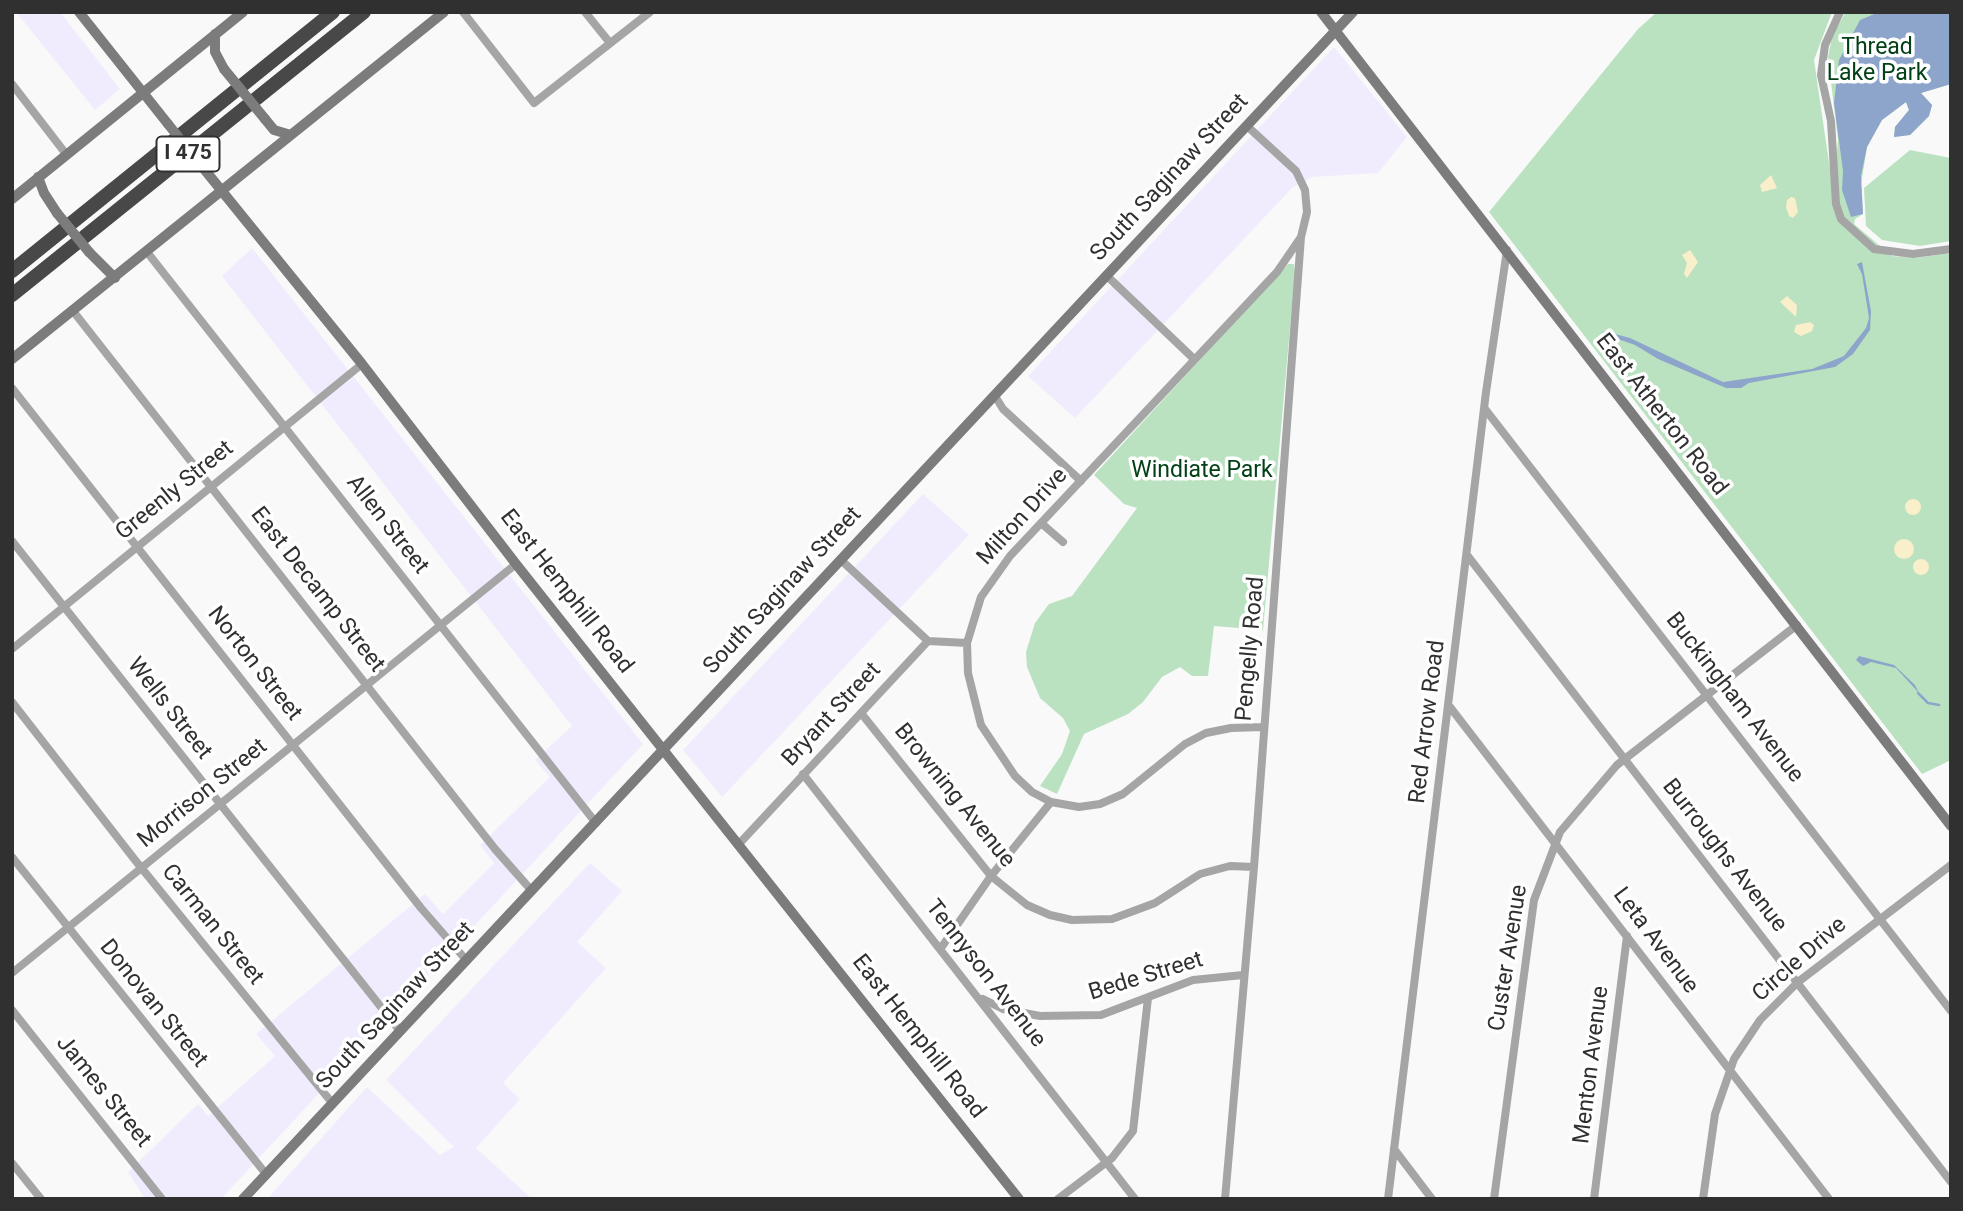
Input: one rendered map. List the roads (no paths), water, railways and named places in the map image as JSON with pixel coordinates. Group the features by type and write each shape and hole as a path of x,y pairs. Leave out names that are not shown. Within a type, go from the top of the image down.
{"highway":[{"name":"I 475","path":"12,271 333,12"},
{"name":"I 475","path":"12,295 364,12"}],"main road":[{"name":"East Hemphill Road","path":"79,12 362,364 516,564 1019,1199"},
{"path":"12,198 243,12"},
{"path":"12,359 444,12"},
{"name":"East Atherton Road","path":"1321,12 1951,826"},
{"name":"South Saginaw Street","path":"243,1199 1353,12"},
{"path":"215,34 215,52 224,69 274,130 291,135"},
{"path":"38,177 44,193 57,213 115,278"}],"street":[{"path":"463,12 534,103 650,12"},
{"path":"585,12 610,43"},
{"path":"1840,12 1825,45 1821,75 1831,121 1836,204 1841,219 1874,249 1913,254 1951,248"},
{"path":"12,84 66,154"},
{"name":"Pengelly Road","path":"1225,1199 1254,867 1301,237 1307,212 1305,190 1296,171 1247,126"},
{"name":"Milton Drive","path":"1264,727 1231,728 1206,733 1185,744 1123,794 1100,804 1079,807 1051,802 1032,792 1015,776 981,724 968,673 967,643 974,614 993,576 1277,272 1301,237"},
{"name":"Red Arrow Road","path":"1388,1199 1507,250"},
{"name":"Allen Street","path":"147,252 596,823"},
{"path":"1107,276 1194,359"},
{"name":"East Decamp Street","path":"73,311 532,891"},
{"name":"Greenly Street","path":"12,649 362,364"},
{"name":"Norton Street","path":"12,388 467,961"},
{"path":"995,396 1003,409 1081,481"},
{"name":"Buckingham Avenue","path":"1485,409 1951,1012"},
{"path":"1041,523 1063,542"},
{"name":"Wells Street","path":"12,541 400,1031"},
{"name":"Burroughs Avenue","path":"1467,555 1951,1182"},
{"path":"841,561 928,642 967,643"},
{"name":"Morrison Street","path":"12,973 516,564"},
{"name":"Custer Avenue","path":"1494,1199 1534,901 1555,842 1586,798 1624,759 1797,625"},
{"name":"Bryant Street","path":"738,845 928,642"},
{"name":"Carman Street","path":"12,702 142,869 333,1104"},
{"name":"Leta Avenue","path":"1450,706 1829,1199"},
{"name":"Browning Avenue","path":"861,713 992,876 1027,905 1050,915 1090,921 1133,912 1154,903 1200,874 1218,867 1254,867"},
{"name":"Tennyson Avenue","path":"803,774 941,947 1135,1199"},
{"path":"941,947 992,876 1051,802"},
{"name":"Donovan Street","path":"12,857 266,1174"},
{"name":"Circle Drive","path":"1703,1199 1715,1114 1730,1070 1760,1020 1798,982 1951,866"},
{"name":"Menton Avenue","path":"1594,1199 1627,936"},
{"name":"Bede Street","path":"980,998 1003,1009 1067,1018 1101,1015 1193,979 1243,975"},
{"path":"1058,1199 1106,1161 1133,1131 1148,998"},
{"name":"James Street","path":"12,1010 162,1199"},
{"path":"1394,1149 1432,1199"},
{"path":"12,1163 41,1199"}],"water":[{"name":"Thread Lake Park","path":"1879,12 1951,12 1951,84 1921,93 1932,105 1929,116 1910,135 1894,137 1895,127 1909,110 1906,102 1882,120 1867,147 1861,176 1863,214 1851,217 1842,190 1843,171 1834,103 1839,60 1860,20"},
{"path":"1862,262 1871,311 1870,330 1853,354 1835,367 1749,383 1741,388 1726,388 1658,359 1635,345 1615,338 1605,339 1601,334 1604,331 1630,338 1723,382 1812,369 1844,356 1866,328 1869,318 1862,274 1857,264"},
{"path":"1859,656 1894,665 1915,685 1919,693 1896,668 1871,662 1863,666 1856,660"}],"waterway":[{"path":"1918,693 1928,703 1939,705"}],"park label":[{"name":"Windiate Park","path":"1202,471"}]}
